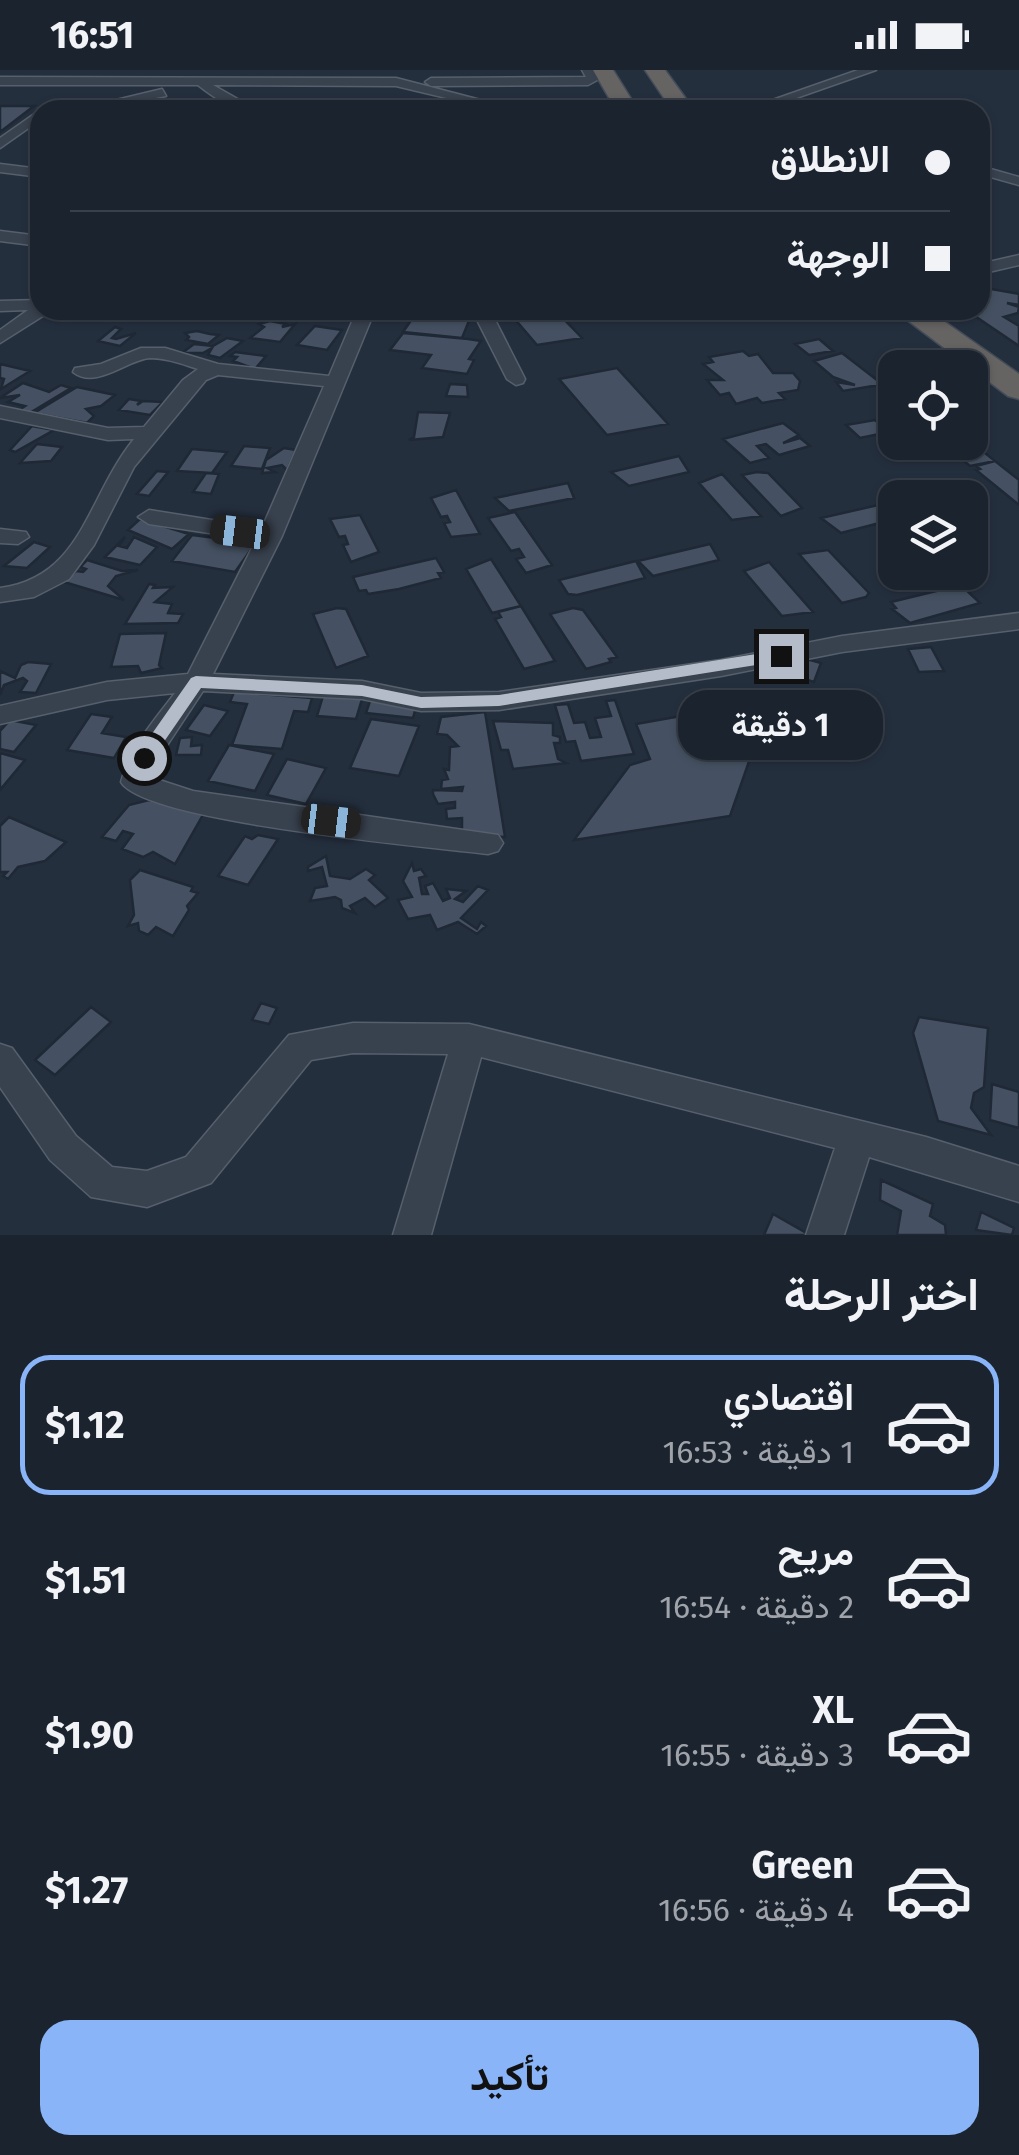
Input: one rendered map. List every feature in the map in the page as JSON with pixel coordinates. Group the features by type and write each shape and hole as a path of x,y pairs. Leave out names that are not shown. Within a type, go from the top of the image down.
{"highway":[{"path":"603,70 620,100"},
{"path":"638,75 644,100"},
{"path":"638,75 658,100"},
{"path":"638,75 670,100"},
{"path":"894,320 934,350"},
{"path":"934,321 1019,389"},
{"path":"988,389 1019,412"}],"street":[{"path":"497,70 538,70"},
{"path":"123,100 230,76 396,82 464,76 593,79 588,70"},
{"path":"780,100 870,70"},
{"path":"58,100 84,81 106,74"},
{"path":"6,76 106,74 203,84 227,100"},
{"path":"6,76 84,81"},
{"path":"396,82 471,100"},
{"path":"0,144 22,136 30,126"},
{"path":"0,168 30,172"},
{"path":"990,173 1019,181"},
{"path":"0,236 30,240"},
{"path":"990,267 1019,260"},
{"path":"0,306 30,307"},
{"path":"0,338 30,315"},
{"path":"362,320 271,536 196,682 144,758 135,782 141,790 232,808 488,843"},
{"path":"486,320 516,380"},
{"path":"82,372 105,369 141,353 165,353 216,370 336,382"},
{"path":"0,595 35,592 67,568 89,541 111,487 150,432 194,376 216,370"},
{"path":"0,412 108,434 150,432"},
{"path":"148,517 271,536"},
{"path":"0,714 107,691 196,682 362,690 421,702 499,700 720,668 842,644 1019,621"},
{"path":"0,1060 62,1148 104,1184 147,1189 198,1170 300,1046 353,1038 470,1039 856,1136 1019,1184"},
{"path":"412,1235 470,1039"},
{"path":"825,1235 856,1136"}],"building":[{"path":"0,106 30,106 30,109 0,132"},
{"path":"990,289 1019,294 1019,305 1007,303 1019,307 1018,313 1004,317 1019,326 1019,346 981,320 990,320"},
{"path":"411,320 469,320 462,338 403,332"},
{"path":"516,320 565,320 582,338 537,345"},
{"path":"259,324 286,324 282,327 295,324 280,342 250,338 264,327"},
{"path":"315,326 342,330 327,350 297,345"},
{"path":"115,327 121,329 112,338 136,333 120,346 98,341"},
{"path":"185,333 219,335 208,344 186,340 189,337"},
{"path":"403,333 481,341 469,359 474,360 467,374 422,368 431,355 390,350"},
{"path":"227,338 243,341 220,358 208,355 212,348 203,353 182,353 194,344 213,346"},
{"path":"819,339 833,351 809,355 795,344"},
{"path":"743,351 749,356 758,354 773,373 793,373 800,381 798,390 779,393 785,399 762,403 757,398 736,404 729,393 720,395 707,380 723,380 703,364 713,362 709,357"},
{"path":"235,352 266,356 255,369 233,361 237,357 230,356"},
{"path":"842,353 877,380 878,385 843,391 836,382 855,385 833,377 814,361"},
{"path":"0,364 30,371 1,389 4,379 0,378"},
{"path":"617,368 668,424 607,435 559,379"},
{"path":"23,383 49,392 61,385 71,388 28,414 19,410 25,406 8,402 20,395 0,398"},
{"path":"450,384 467,385 468,397 446,396"},
{"path":"77,387 115,395 101,406 86,409 94,416 87,423 34,413"},
{"path":"129,399 141,401 137,405 143,401 163,402 150,415 119,410"},
{"path":"418,412 450,413 443,437 409,440 414,437"},
{"path":"875,420 878,434 860,438 846,425"},
{"path":"783,423 799,435 783,443 800,438 810,446 779,455 766,444 757,446 769,458 750,463 723,439"},
{"path":"32,426 54,430 15,452 10,450"},
{"path":"37,444 62,447 51,461 20,463"},
{"path":"244,446 270,448 262,469 231,466"},
{"path":"284,448 296,450 287,470 282,465 267,468 275,472 262,473 266,460"},
{"path":"192,449 227,452 212,473 177,471"},
{"path":"988,455 995,461 970,466 963,460 988,460"},
{"path":"679,456 689,472 629,486 611,472"},
{"path":"995,461 1019,480 1019,505 976,470 980,469 976,466"},
{"path":"157,471 168,472 149,496 137,494"},
{"path":"206,473 219,474 211,494 193,492"},
{"path":"768,473 802,508 781,516 742,475"},
{"path":"722,474 761,516 732,520 699,483"},
{"path":"568,483 574,498 509,511 495,498"},
{"path":"456,490 480,534 451,537 444,523 450,522 447,516 441,517 431,498"},
{"path":"878,505 878,523 841,533 821,518"},
{"path":"515,512 552,565 526,573 516,559 524,557 519,549 511,551 488,518"},
{"path":"360,515 379,552 351,562 343,545 348,544 345,536 339,537 330,519"},
{"path":"140,519 189,534 172,549 128,530"},
{"path":"192,535 257,541 235,572 172,561"},
{"path":"125,537 119,546 127,548 134,537 157,547 140,565 105,557"},
{"path":"34,542 50,547 27,568 4,566"},
{"path":"710,544 719,560 653,576 638,561"},
{"path":"828,550 869,593 866,597 842,603 799,554"},
{"path":"436,558 444,572 438,573 441,578 399,589 368,594 366,590 359,591 353,577"},
{"path":"491,559 521,606 492,613 466,569"},
{"path":"87,560 122,571 138,570 116,576 108,586 124,600 64,582 76,571 83,572 86,569 80,567"},
{"path":"636,561 645,578 577,595 568,594 559,580"},
{"path":"769,562 813,612 782,616 744,571"},
{"path":"149,584 155,585 153,588 173,587 155,602 172,604 168,613 183,614 178,623 125,624"},
{"path":"940,590 966,590 980,603 910,623 892,609 896,608 891,602"},
{"path":"521,606 555,661 524,669 495,619 501,617 498,612"},
{"path":"573,608 583,610 617,657 609,659 611,662 586,669 550,614"},
{"path":"346,609 368,656 336,668 313,614"},
{"path":"166,633 159,665 162,668 141,673 138,666 111,667 120,634"},
{"path":"931,647 944,671 919,672 908,649"},
{"path":"803,658 821,663 814,682 795,676"},
{"path":"51,664 36,693 20,692 27,681 23,678 4,685 0,695 0,671 15,678 21,665"},
{"path":"234,692 312,698 308,712 294,711 282,749 232,745 247,704 230,702"},
{"path":"372,695 418,700 413,718 366,713"},
{"path":"323,696 362,699 356,719 317,716"},
{"path":"615,700 634,754 581,761 575,741 566,742 555,705 568,704 574,723 585,722 590,738 601,737 595,718 611,716 606,701"},
{"path":"749,704 747,726 761,727 730,816 574,840 630,765 650,759 636,724"},
{"path":"204,705 228,711 210,736 186,730"},
{"path":"485,712 505,837 462,835 462,818 447,819 446,809 455,808 455,802 438,804 433,794 433,790 462,791 463,787 441,789 442,780 448,779 444,769 449,770 450,747 458,746 447,735 437,734 441,717"},
{"path":"91,714 112,717 102,733 126,737 114,758 67,750"},
{"path":"371,719 419,726 399,776 350,768"},
{"path":"10,720 36,725 14,752 0,749 0,731"},
{"path":"493,721 553,723 553,735 560,737 560,743 554,743 558,759 566,763 513,769 508,750 501,750"},
{"path":"192,737 191,746 202,745 201,755 176,755 180,738"},
{"path":"229,745 274,754 255,791 208,781"},
{"path":"0,753 25,760 0,790"},
{"path":"287,759 326,768 306,804 267,795"},
{"path":"149,800 204,813 175,864 153,852 143,857 122,849 133,834 123,831 116,841 102,837 129,805"},
{"path":"9,817 66,842 45,861 18,867 8,879 3,876 7,872 0,872 0,826"},
{"path":"258,835 278,839 248,885 218,876 245,836 252,839"},
{"path":"326,856 330,876 350,879 366,869 375,875 369,880 388,898 375,907 365,898 350,906 355,913 342,908 341,900 335,897 310,901 315,888 327,886 322,867 308,871 308,867"},
{"path":"412,863 414,871 421,869 426,876 419,878 422,894 428,894 425,886 433,883 443,901 450,898 446,889 466,891 455,899 463,902 478,886 488,890 461,918 477,929 481,922 486,926 477,934 458,922 437,930 430,915 408,919 398,900 412,897 403,881"},
{"path":"140,870 193,887 191,891 198,893 173,936 156,927 148,935 139,931 138,923 128,926 134,915 130,880"},
{"path":"261,1003 277,1008 269,1024 252,1020"},
{"path":"91,1007 111,1022 55,1075 35,1060"},
{"path":"919,1017 988,1028 984,1087 974,1093 971,1108 991,1135 938,1121 913,1033"},
{"path":"992,1084 1019,1092 1019,1128 990,1120"},
{"path":"881,1180 933,1204 930,1216 945,1225 946,1235 897,1235 901,1211 880,1200"},
{"path":"981,1212 1014,1228 1012,1235 976,1230"},
{"path":"773,1214 810,1235 764,1235"}],"route":[{"path":"144,758 196,682 362,690 421,702 499,700 781,656"}]}
